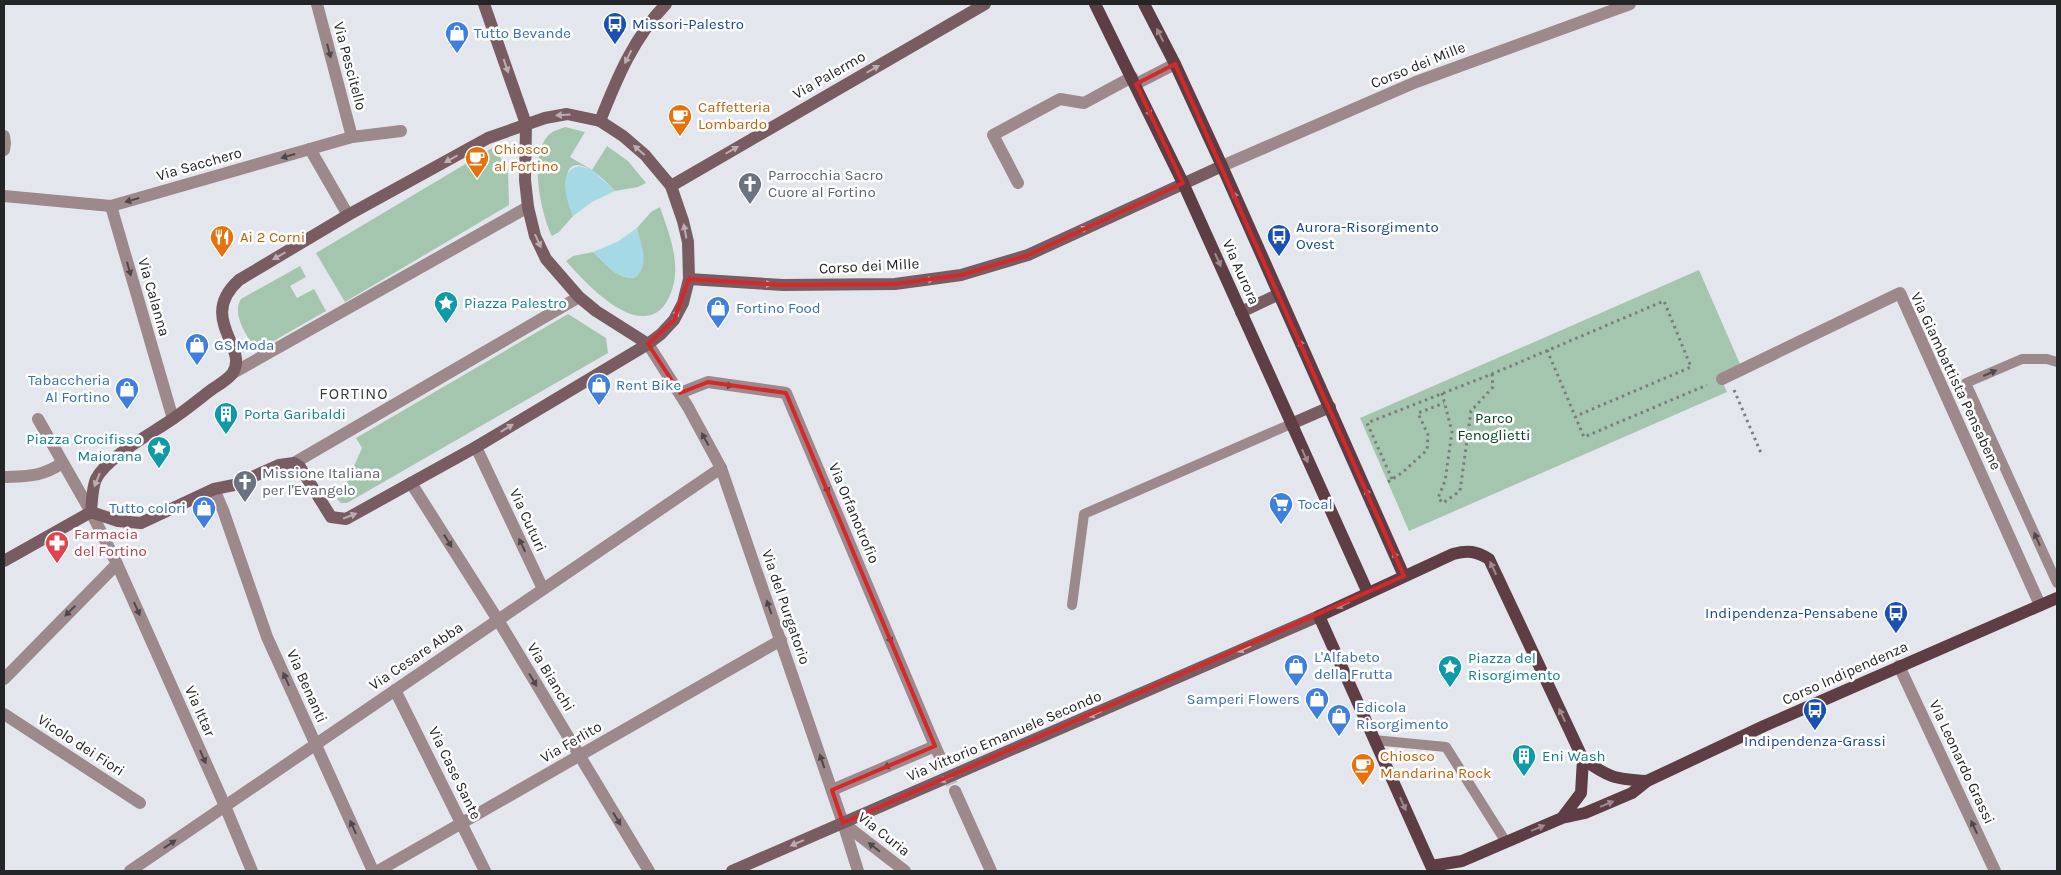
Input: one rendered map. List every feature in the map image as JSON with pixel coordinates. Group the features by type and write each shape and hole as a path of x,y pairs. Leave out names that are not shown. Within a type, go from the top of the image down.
{"main road":[{"path":"484,4 526,124 524,161 528,206 535,236 546,259 579,297 596,311 648,344"},
{"path":"600,121 628,56 648,22 666,4"},
{"name":"Via Palermo","path":"671,186 985,4"},
{"name":"Via Aurora","path":"1095,4 1183,183 1350,557 1368,593"},
{"name":"Via Aurora","path":"1144,4 1175,64 1222,166 1404,576"},
{"path":"4,561 91,512 118,521 141,522 214,489 234,485 279,465 294,463 300,467 331,517 346,519 411,483 648,344 674,320 683,303 689,279 688,242 671,186 645,154 600,121 567,114 545,118 488,138 348,216 239,280 229,289 223,300 220,312 236,358 233,372 173,419 106,464 95,480 91,512"},
{"name":"Corso dei Mille","path":"689,279 782,285 895,284 961,275 1028,255 1222,166"},
{"path":"1241,312 1280,294"},
{"path":"1291,424 1330,407"},
{"path":"1562,818 1581,793 1583,759 1490,560 1478,552 1467,550 1453,554 1319,616 1431,868 1463,866 1506,842 1562,818 1585,813 1632,793 1647,780"},
{"name":"Corso Indipendenza","path":"1647,780 1899,666 2057,598"},
{"name":"Via Vittorio Emanuele Secondo","path":"732,871 1319,616"},
{"path":"1583,759 1604,774 1617,779 1647,780"}],"street":[{"name":"Via Pescitello","path":"317,4 352,137"},
{"name":"Corso dei Mille","path":"1222,166 1416,82 1630,4"},
{"path":"1018,183 993,135 1060,99 1084,103 1175,64"},
{"name":"Via Sacchero","path":"4,196 111,206 352,137 402,131"},
{"path":"4,136 4,150"},
{"path":"310,149 348,216"},
{"name":"Via Calanna","path":"111,206 173,419"},
{"path":"233,372 528,206"},
{"name":"Via Giambattista Pensabene","path":"1725,378 1900,293 2040,605"},
{"path":"294,463 579,297"},
{"name":"Via del Purgatorio","path":"648,344 680,393 721,468 858,871"},
{"name":"Via Orfanotrofio","path":"680,393 708,382 786,393 937,752 832,790"},
{"name":"Via Ittar","path":"38,419 91,512 116,564 225,806 252,871"},
{"name":"Via Cuturi","path":"476,446 543,589"},
{"path":"4,477 37,476 49,472 62,463"},
{"name":"Via Cesare Abba","path":"130,871 721,468"},
{"name":"Via Bianchi","path":"411,483 498,620 649,871"},
{"name":"Via Benanti","path":"214,489 267,637 373,871"},
{"path":"4,679 116,564"},
{"name":"Via Ferlito","path":"378,871 780,640"},
{"name":"Via Leonardo Grassi","path":"1899,666 1995,871"},
{"name":"Via Case Sante","path":"395,690 485,871"},
{"name":"Vicolo dei Fiori","path":"4,714 140,803"},
{"path":"955,791 991,871"},
{"name":"Via Curia","path":"843,823 905,871"}],"lane":[{"path":"2057,362 2048,359 2022,359 1966,383 2057,584"},
{"path":"1072,605 1084,514 1291,424"},
{"path":"1374,740 1446,747 1506,842"}],"path":[{"path":"1392,479 1367,423 1492,374 1664,301 1691,367 1576,416"},
{"path":"1547,350 1584,436 1725,378 1761,453"},
{"path":"1442,393 1452,432 1445,481 1438,498 1443,503 1460,492 1471,411 1493,386 1492,374"},
{"path":"1388,482 1403,472 1427,450 1428,435 1418,413 1444,403"}],"highlighted area":[{"path":"1175,64 1404,576 843,823 832,790 935,746 786,393 708,382 680,393 648,344 674,320 689,279 783,285 895,284 961,275 1028,255 1183,183 1136,84"}],"green space":[{"path":"565,127 585,132 570,157 592,170 607,146 628,161 646,183 638,187 615,191 591,170 580,165 573,166 568,171 567,189 573,216 559,232 552,236 544,213 538,183 539,154 544,142 551,133"},
{"path":"494,147 508,170 509,205 345,302 316,253"},
{"path":"660,207 673,249 675,266 674,284 671,294 660,310 648,316 636,315 622,310 596,292 566,261 573,256 593,252 618,274 629,278 636,277 643,257 637,228 651,212"},
{"path":"300,266 306,277 290,286 297,298 314,289 326,311 256,351 239,319 238,306 241,299"},
{"name":"Parco Fenoglietti","path":"1699,270 1740,364 1719,374 1727,392 1409,531 1360,418"},
{"path":"568,314 606,338 608,353 347,503 341,503 337,499 344,489 362,448 356,438"}],"water":[{"path":"579,166 592,170 615,191 592,202 573,216 566,195 565,180 572,169"},
{"path":"637,228 644,260 640,272 636,277 630,278 612,270 593,252 617,242"}],"tunnel":[{"path":"940,757 955,791"}],"place":[{"name":"Missori-Palestro","path":"615,45"},
{"name":"Tutto Bevande","path":"457,54"},
{"name":"Caffetteria Lombardo","path":"680,137"},
{"name":"Chiosco al Fortino","path":"477,179"},
{"name":"Parrocchia Sacro Cuore al Fortino","path":"750,205"},
{"name":"Aurora-Risorgimento Ovest","path":"1279,257"},
{"name":"Ai 2 Corni","path":"222,258"},
{"name":"Piazza Palestro","path":"446,324"},
{"name":"Fortino Food","path":"718,329"},
{"name":"GS Moda","path":"197,366"},
{"name":"Rent Bike","path":"599,406"},
{"name":"Tabaccheria Al Fortino","path":"127,410"},
{"name":"Porta Garibaldi","path":"226,435"},
{"name":"Piazza Crocifisso Maiorana","path":"159,469"},
{"name":"Missione Italiana per l'Evangelo","path":"245,503"},
{"name":"Tocal","path":"1281,525"},
{"name":"Tutto colori","path":"204,529"},
{"name":"Farmacia del Fortino","path":"57,564"},
{"name":"Indipendenza-Pensabene","path":"1896,634"},
{"name":"L'Alfabeto della Frutta","path":"1296,687"},
{"name":"Piazza del Risorgimento","path":"1450,688"},
{"name":"Samperi Flowers","path":"1317,720"},
{"name":"Indipendenza-Grassi","path":"1815,731"},
{"name":"Edicola Risorgimento","path":"1339,737"},
{"name":"Eni Wash","path":"1524,777"},
{"name":"Chiosco Mandarina Rock","path":"1363,786"}],"district":[{"name":"FORTINO","path":"354,393"}]}
